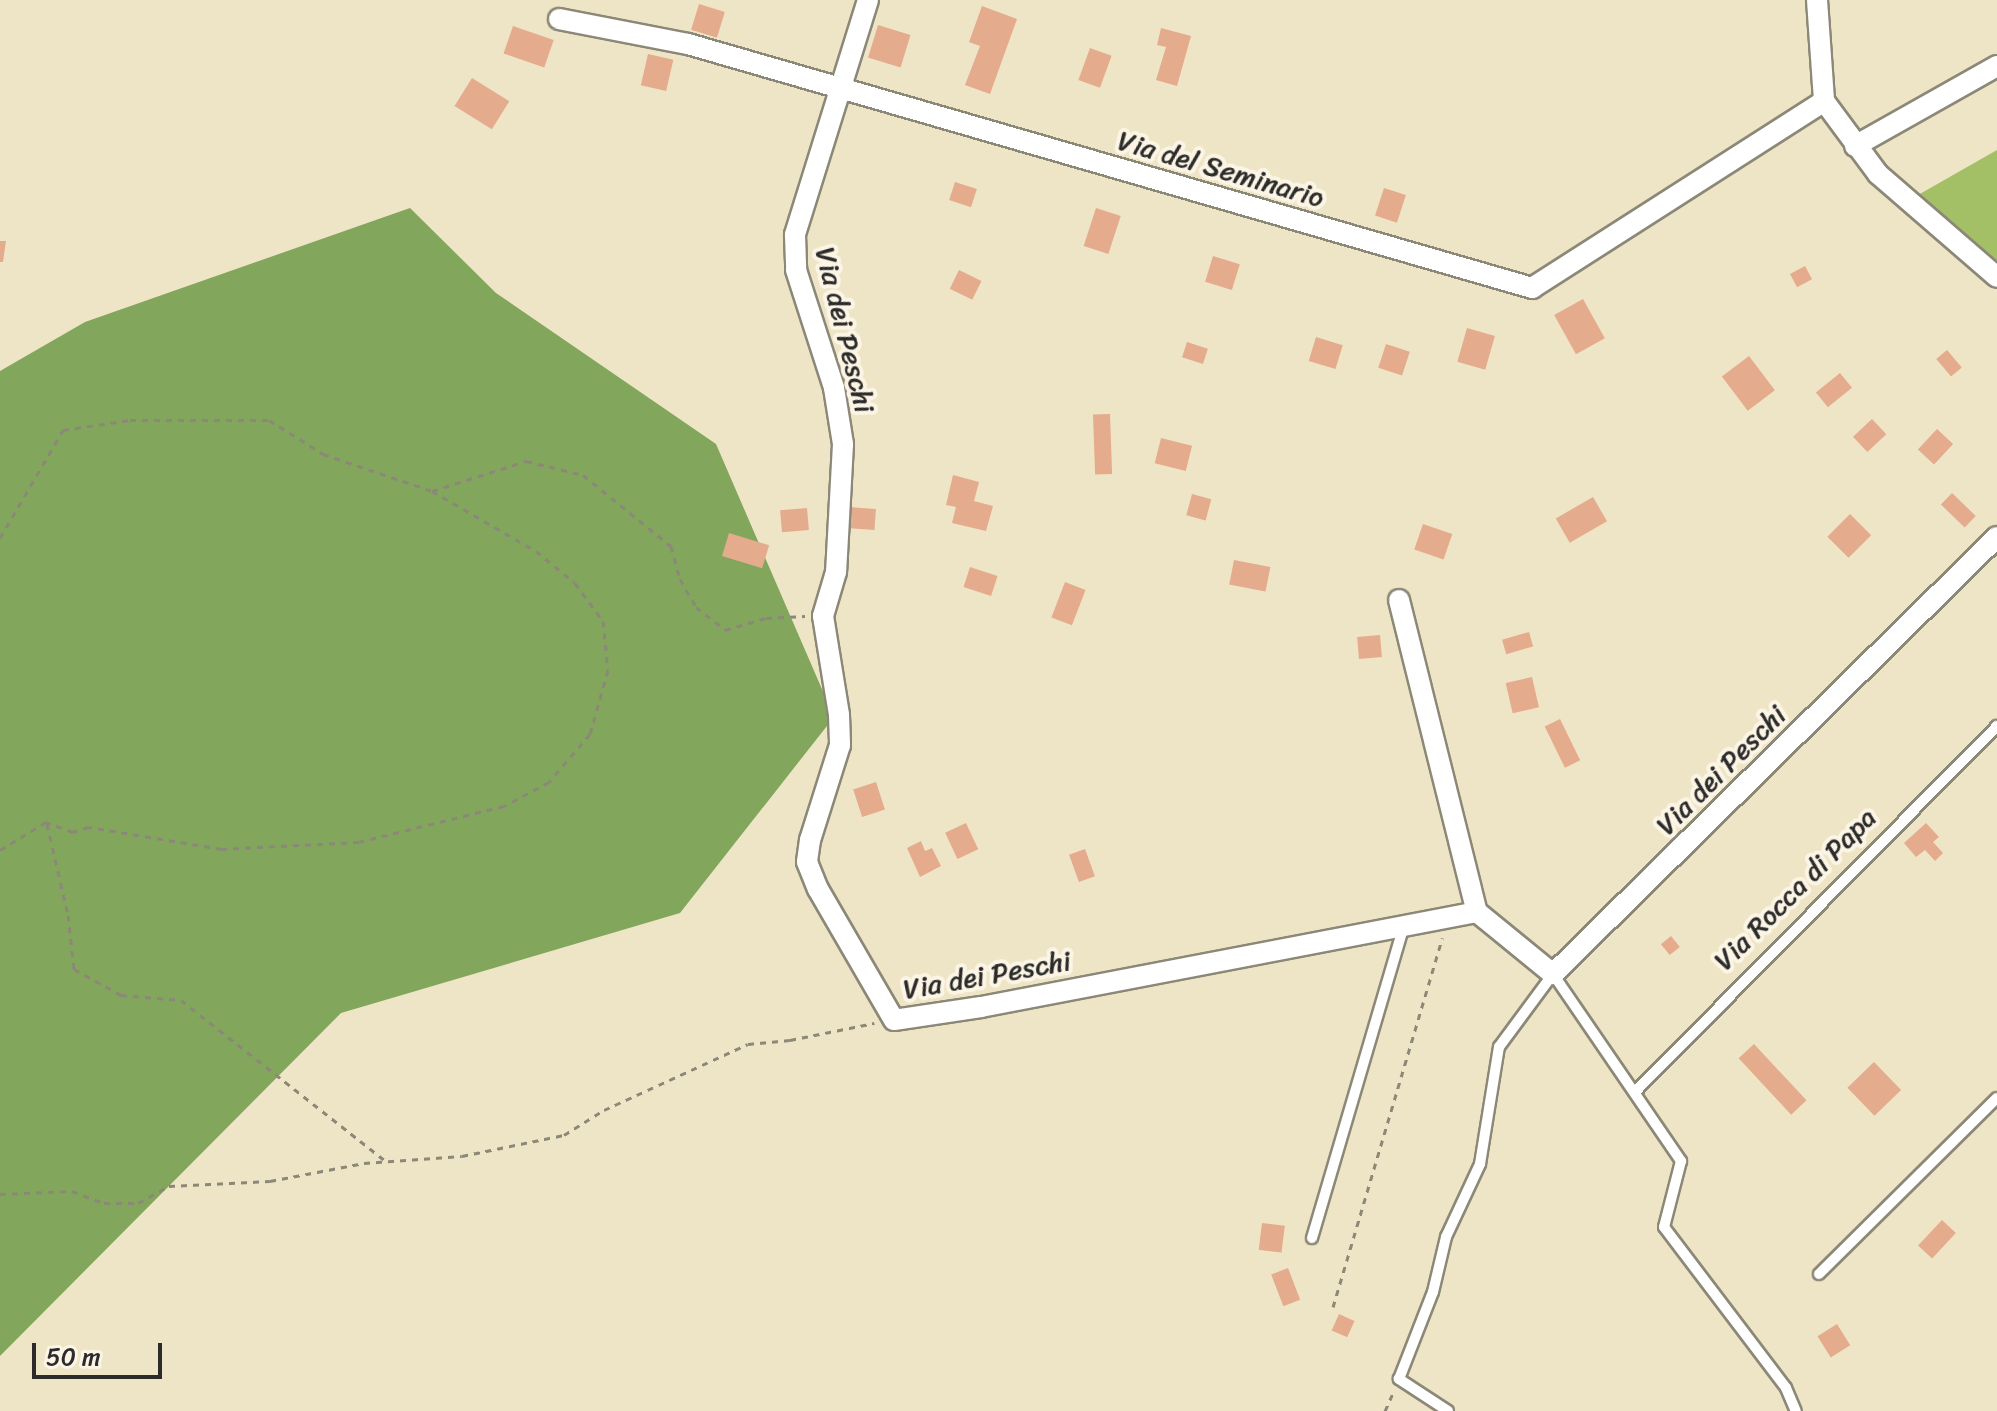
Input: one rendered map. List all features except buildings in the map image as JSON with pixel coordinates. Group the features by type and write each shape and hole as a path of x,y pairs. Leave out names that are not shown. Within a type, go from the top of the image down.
{"street":[{"name":"Via dei Peschi","path":"868,0 795,235 796,270 834,388 843,444 836,572 823,616 839,715 840,745 810,840 807,862 818,889 894,1020 981,1007 1477,912"},
{"path":"1817,0 1824,101 1855,146 1886,182 1997,277"},
{"name":"Via del Seminario","path":"559,19 688,44 1532,288 1824,101"},
{"path":"1855,146 1997,66"},
{"name":"Via dei Peschi","path":"1553,974 1997,537"},
{"path":"1399,600 1477,912 1553,974"}],"lane":[{"name":"Via Rocca di Papa","path":"1635,1092 1997,726"},
{"path":"1312,1238 1404,926"},
{"path":"1448,1411 1399,1379 1433,1292 1446,1237 1480,1164 1499,1047 1553,974 1681,1161 1664,1227 1786,1388 1796,1411"},
{"path":"1819,1274 1997,1098"}],"path":[{"path":"0,538 63,430 130,420 269,420 323,454 432,491 536,551 575,583 603,621 608,670 590,734 549,782 504,806 359,842 222,849 89,827 73,832 46,822"},
{"path":"432,491 526,461 583,475 671,546 680,579 696,607 725,630 766,618 823,616"},
{"path":"0,850 46,822"},
{"path":"46,822 68,915 74,969 121,995 181,1000 387,1162"},
{"path":"1333,1307 1447,918"},
{"path":"0,1194 72,1191 104,1203 138,1203 169,1186 270,1181 387,1162 462,1156 564,1135 604,1110 748,1044 790,1040 894,1020"},
{"path":"1385,1411 1399,1379"}],"green space":[{"path":"1997,150 1997,270 1918,195"},
{"path":"410,208 496,293 716,444 834,717 680,913 341,1013 0,1356 0,371 85,322"}]}
